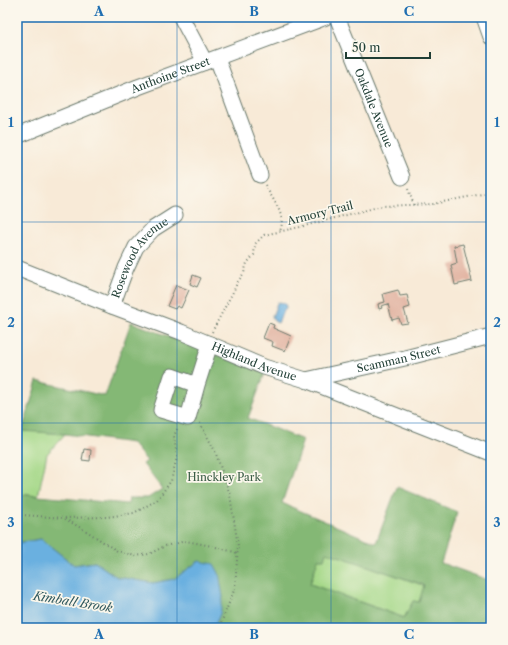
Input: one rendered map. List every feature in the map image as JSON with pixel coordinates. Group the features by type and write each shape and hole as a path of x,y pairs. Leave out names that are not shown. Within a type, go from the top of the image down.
{"street":[{"path":"182,17 211,60 260,175"},
{"name":"Anthoine Street","path":"17,136 138,87 325,17"},
{"name":"Oakdale Avenue","path":"336,17 402,177"},
{"path":"484,17 491,37"},
{"name":"Rosewood Avenue","path":"112,306 126,268 136,247 153,229 175,215"},
{"name":"Highland Avenue","path":"17,268 112,306 210,338 264,367 306,380 491,453"},
{"name":"Scamman Street","path":"306,380 406,358 491,336"},
{"path":"197,385 172,376 161,410 185,418 197,385 210,338"}],"path":[{"path":"260,175 282,219 282,227 280,232"},
{"path":"402,177 408,187 414,205"},
{"name":"Armory Trail","path":"210,338 244,272 247,263 254,254 255,244 264,235 382,206 433,204 491,191"},
{"path":"17,515 64,518 107,517 134,513 157,500 171,481 177,457 174,436 185,418 200,423 215,451 230,495 238,546 235,588 219,628"},
{"path":"64,518 117,551 135,556 149,554 165,546 186,541 238,553"}],"green space":[{"name":"Hinckley Park","path":"131,322 265,373 248,418 303,440 282,503 376,543 397,487 457,512 441,563 491,581 491,628 214,628 220,614 199,561 174,579 153,583 117,577 95,562 74,565 41,539 17,543 17,494 128,504 129,498 148,498 162,489 143,464 147,461 132,443 65,434 22,431 37,381 105,396","holes":["326,552 424,585 419,602 413,601 404,618 310,584 318,559 324,559"]},
{"path":"17,430 65,434 47,454 38,496 17,494"},
{"path":"326,551 425,586 419,602 413,601 405,618 310,584 318,559"}],"water":[{"path":"280,302 285,304 286,309 282,313 278,323 274,321 272,317 277,303"},
{"name":"Kimball Brook","path":"41,539 74,565 95,562 117,577 153,583 174,579 199,561 214,564 219,573 223,597 220,614 214,628 17,628 17,543"}],"building":[{"path":"463,244 472,281 455,285 451,265 457,263 454,246"},
{"path":"193,275 201,278 197,287 190,284"},
{"path":"176,285 189,290 181,308 177,306 175,309 167,306"},
{"path":"398,290 400,296 407,295 410,307 404,309 408,323 401,324 399,318 392,320 388,304 381,306 382,308 379,309 378,304 385,302 383,294"},
{"path":"269,323 274,325 273,328 291,336 285,351 272,346 273,342 263,338"},
{"path":"84,449 91,450 90,461 82,460"}]}
